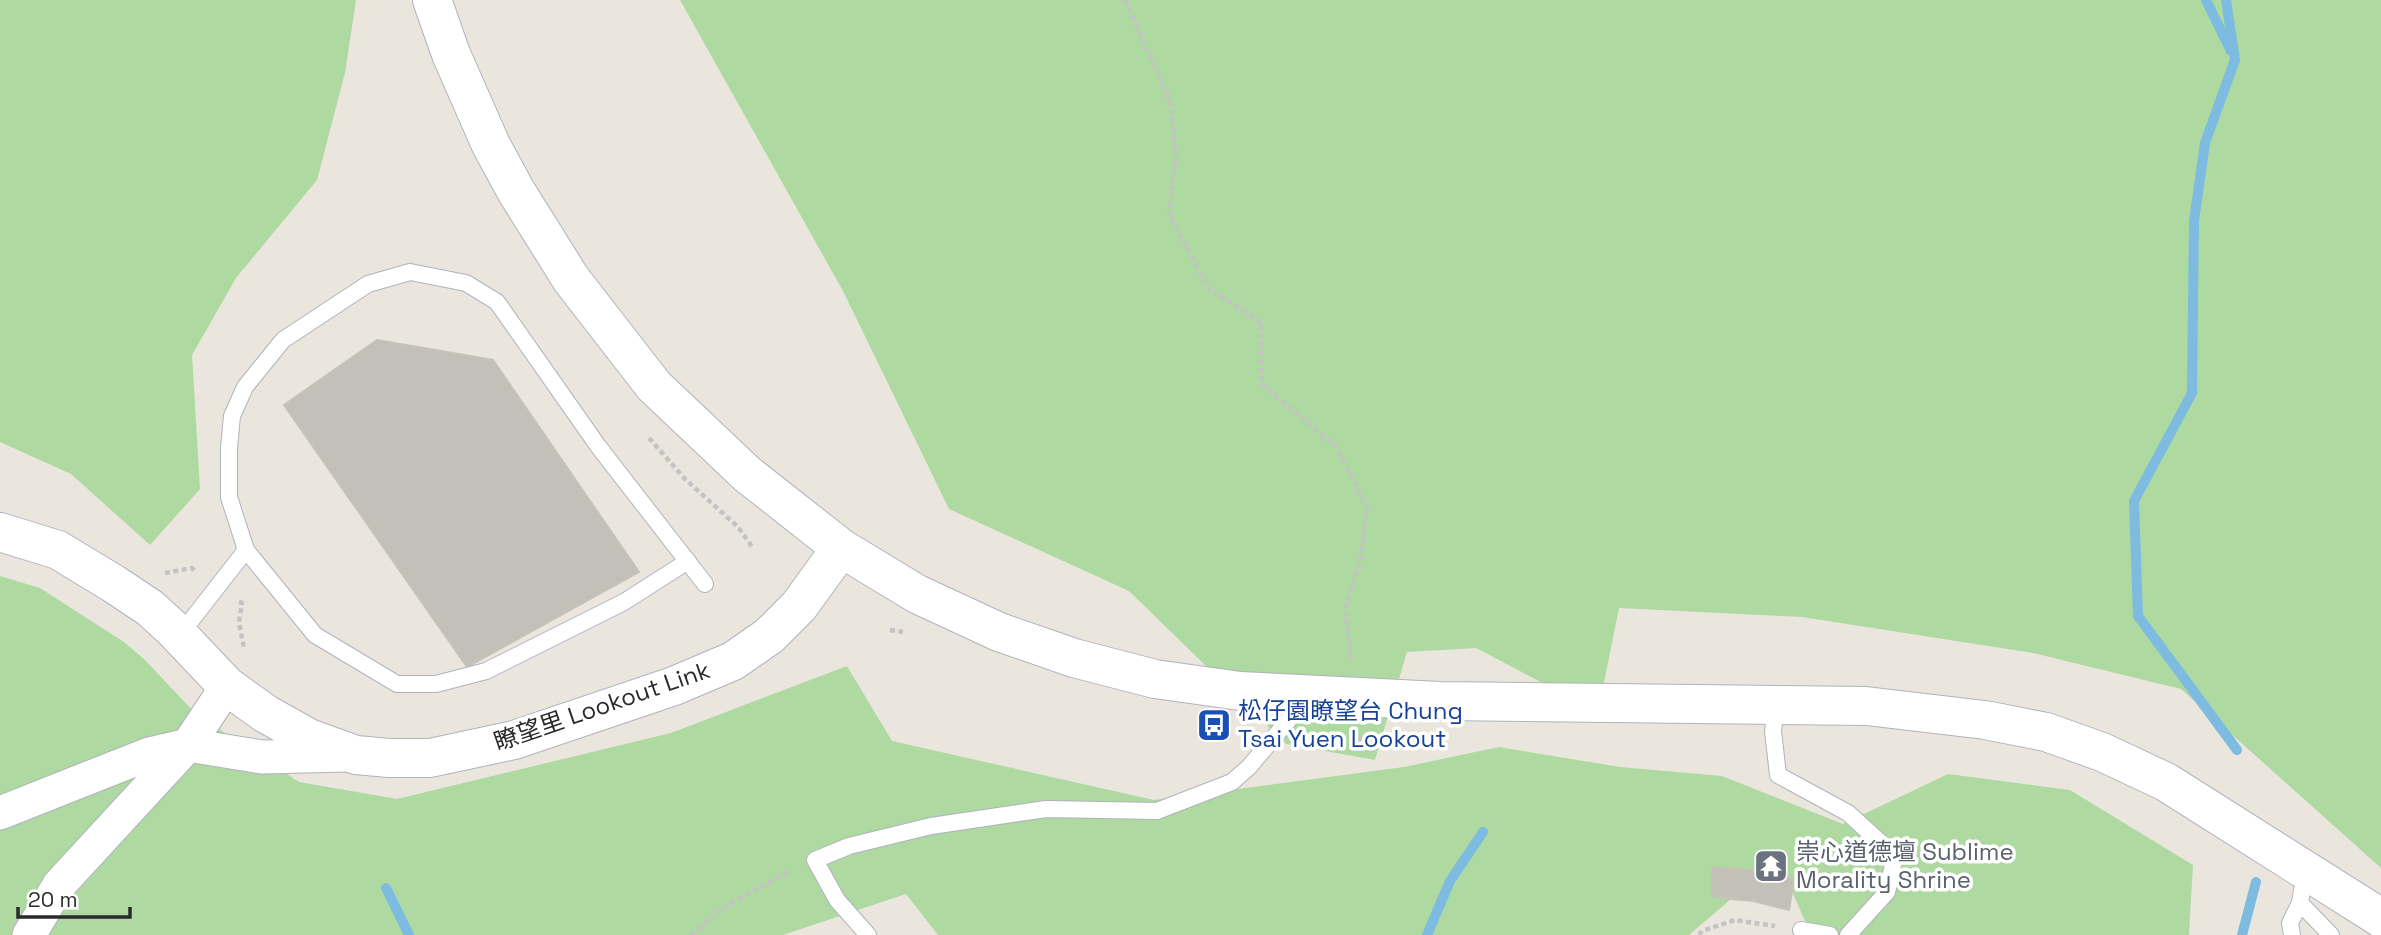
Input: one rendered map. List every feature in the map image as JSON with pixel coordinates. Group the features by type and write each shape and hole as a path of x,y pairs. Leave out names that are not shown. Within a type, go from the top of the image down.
{"main road":[{"path":"432,0 451,54 491,145 540,232 603,323 654,386 747,474 841,548 917,594 999,632 1074,658 1154,678 1240,691 1440,701 1866,706 1985,720 2046,732 2102,752 2166,782 2306,888 2381,918"},
{"name":"瞭望里 Lookout Link","path":"0,532 58,550 150,608 226,686 266,714 309,738 356,755 388,758 430,758 502,743 674,686 733,661 769,636 799,606 841,548"}],"street":[{"path":"29,935 59,885 188,745 226,686"},
{"name":"瞭望里 Lookout Link","path":"0,813 149,754 188,745 262,757 356,755"}],"lane":[{"path":"688,561 624,602 486,671 436,684 397,684 315,635 246,550 229,497 232,415 245,387 283,340 368,284 411,272 466,283 497,302 597,446 688,561 705,584"},
{"path":"179,636 246,550"},
{"path":"868,935 837,900 815,860 849,846 931,826 1046,809 1157,811 1231,782 1249,767 1309,695"},
{"path":"1776,706 1773,731 1778,775 1848,813 1895,856 1887,892 1848,935"},
{"path":"2292,935 2290,923 2306,888"},
{"path":"2306,888 2331,935"},
{"path":"1801,930 1830,935"}],"path":[{"path":"1125,0 1170,101 1176,152 1169,214 1209,289 1261,322 1261,383 1336,447 1367,507 1360,562 1345,608 1352,661"},
{"path":"890,630 911,633"},
{"path":"1270,741 1348,741 1375,737"},
{"path":"691,935 729,904 784,873 815,860"},
{"path":"1699,935 1702,931 1735,920 1801,930"}],"green space":[{"path":"0,0 356,0 345,73 317,180 236,278 192,355 200,489 150,545 71,474 0,442"},
{"path":"680,0 2381,0 2381,868 2181,689 2033,653 1802,617 1619,608 1598,712 1476,648 1407,652 1375,760 1286,744 1129,591 949,509 843,291"},
{"path":"0,576 40,588 124,642 144,659 195,713 299,782 397,799 671,733 847,666 892,741 1154,800 1404,767 1499,747 1620,767 1722,776 1843,824 1948,774 2070,790 2193,865 2189,935 1811,935 1778,859 1689,935 938,935 906,894 783,935 0,935"}],"building":[{"path":"377,340 493,360 639,572 467,667 284,405"},
{"path":"1712,867 1736,869 1733,899 1712,896"},
{"path":"1736,869 1759,871 1753,901 1733,899"},
{"path":"1759,871 1794,879 1789,910 1753,901"}],"waterway":[{"path":"2206,0 2231,51"},
{"path":"2226,0 2235,60 2205,143 2194,221 2192,393 2134,501 2138,616 2237,750"},
{"path":"1427,935 1450,881 1483,832"},
{"path":"2242,935 2256,882"},
{"path":"386,888 409,935"}],"place":[{"name":"松仔園瞭望台 Chung Tsai Yuen Lookout","path":"1214,725"},
{"name":"崇心道德壇 Sublime Morality Shrine","path":"1771,866"}]}
